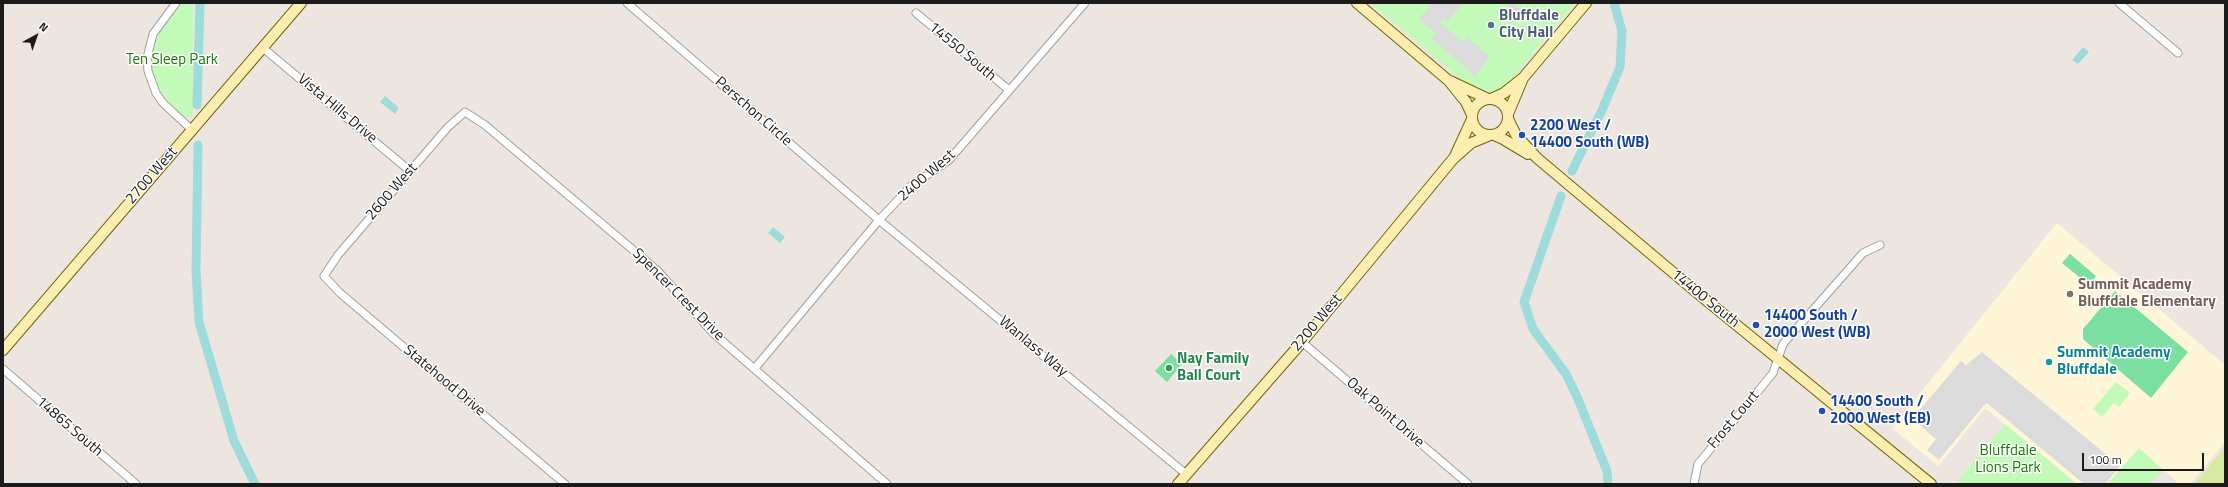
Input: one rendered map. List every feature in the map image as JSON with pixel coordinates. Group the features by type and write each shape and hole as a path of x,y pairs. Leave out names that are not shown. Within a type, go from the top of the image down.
{"street":[{"path":"176,3 153,34 147,58 148,71 156,93 163,103 192,130"},
{"name":"2700 West","path":"3,350 302,3"},
{"name":"Perschon Circle","path":"627,3 879,220"},
{"name":"2400 West","path":"756,368 879,220 911,186 949,160 1085,3"},
{"path":"1357,3 1449,81 1466,102 1478,130 1491,136 1504,130 1523,78"},
{"path":"1472,117 1477,105 1504,93 1523,78 1586,3"},
{"path":"2119,3 2178,54"},
{"name":"14550 South","path":"916,13 1009,90"},
{"name":"Vista Hills Drive","path":"264,48 410,171"},
{"path":"1449,81 1502,103 1508,116"},
{"name":"2600 West","path":"324,276 338,254 448,127 465,112"},
{"name":"Spencer Crest Drive","path":"465,112 485,124 658,271 689,308 713,333 756,368 886,484"},
{"name":"14400 South","path":"1508,116 1516,135 1537,158 1695,291 1779,358 1931,484"},
{"name":"2200 West","path":"1453,159 1472,117"},
{"name":"14400 South","path":"1491,136 1537,158"},
{"name":"2200 West","path":"1178,484 1302,342 1453,159 1471,143 1491,136"},
{"name":"Wanlass Way","path":"879,220 1186,474"},
{"name":"Frost Court","path":"1694,484 1698,464 1773,373 1783,344 1863,252 1880,245"},
{"name":"Statehood Drive","path":"324,276 340,293 565,484"},
{"name":"Oak Point Drive","path":"1302,342 1468,484"},
{"name":"14865 South","path":"3,369 136,484"}],"shaded area":[{"path":"1432,3 1463,3 1448,21 1444,18 1440,22 1462,42 1468,38 1490,57 1475,76 1432,39 1435,33 1419,19"},
{"path":"1510,3 1514,3 1528,15 1524,21 1508,7"},
{"name":"Summit Academy Bluffdale Elementary","path":"2057,223 2225,365 2225,442 2190,484 2179,484 2139,448 2107,484 2077,484 1985,408 1938,466 1892,428"},
{"path":"1982,352 2120,466 2105,484 2084,484 1987,403 1939,460 1927,450 1936,439 1912,419 1961,361 1966,365"}],"green space":[{"name":"Ten Sleep Park","path":"180,3 193,3 193,117 184,117 171,105 160,91 153,73 151,59 155,42 163,26"},
{"path":"1370,3 1575,3 1522,66 1506,88 1489,92 1464,82"},
{"path":"2070,254 2096,276 2089,285 2062,263"},
{"path":"2115,291 2188,352 2151,398 2083,339 2083,329"},
{"name":"Nay Family Ball Court","path":"1171,354 1182,364 1167,382 1155,371"},
{"path":"2116,382 2130,393 2119,407 2114,403 2102,417 2093,409"},
{"name":"Bluffdale Lions Park","path":"2005,424 2077,484 1959,484 1957,482"},
{"path":"2225,447 2225,484 2194,484"},
{"path":"2139,448 2163,470 2151,484 2107,484"}],"water":[{"path":"2083,47 2089,52 2078,64 2072,60"},
{"path":"385,96 399,108 395,114 380,102"},
{"path":"773,227 785,237 780,243 768,233"}],"waterway":[{"path":"197,105 200,3"},
{"path":"1572,171 1603,108 1620,67 1622,31 1614,3"},
{"path":"198,145 196,271 199,322 234,441 255,484"},
{"path":"1561,196 1524,302 1533,329 1566,374 1578,399 1607,471 1608,484"}],"place":[{"name":"Bluffdale City Hall","path":"1491,25"},
{"name":"2200 West / 14400 South (WB)","path":"1522,135"},
{"name":"Summit Academy Bluffdale Elementary","path":"2070,294"},
{"name":"14400 South / 2000 West (WB)","path":"1756,325"},
{"name":"Summit Academy Bluffdale","path":"2049,362"},
{"name":"Nay Family Ball Court","path":"1169,368"},
{"name":"14400 South / 2000 West (EB)","path":"1822,411"}]}
